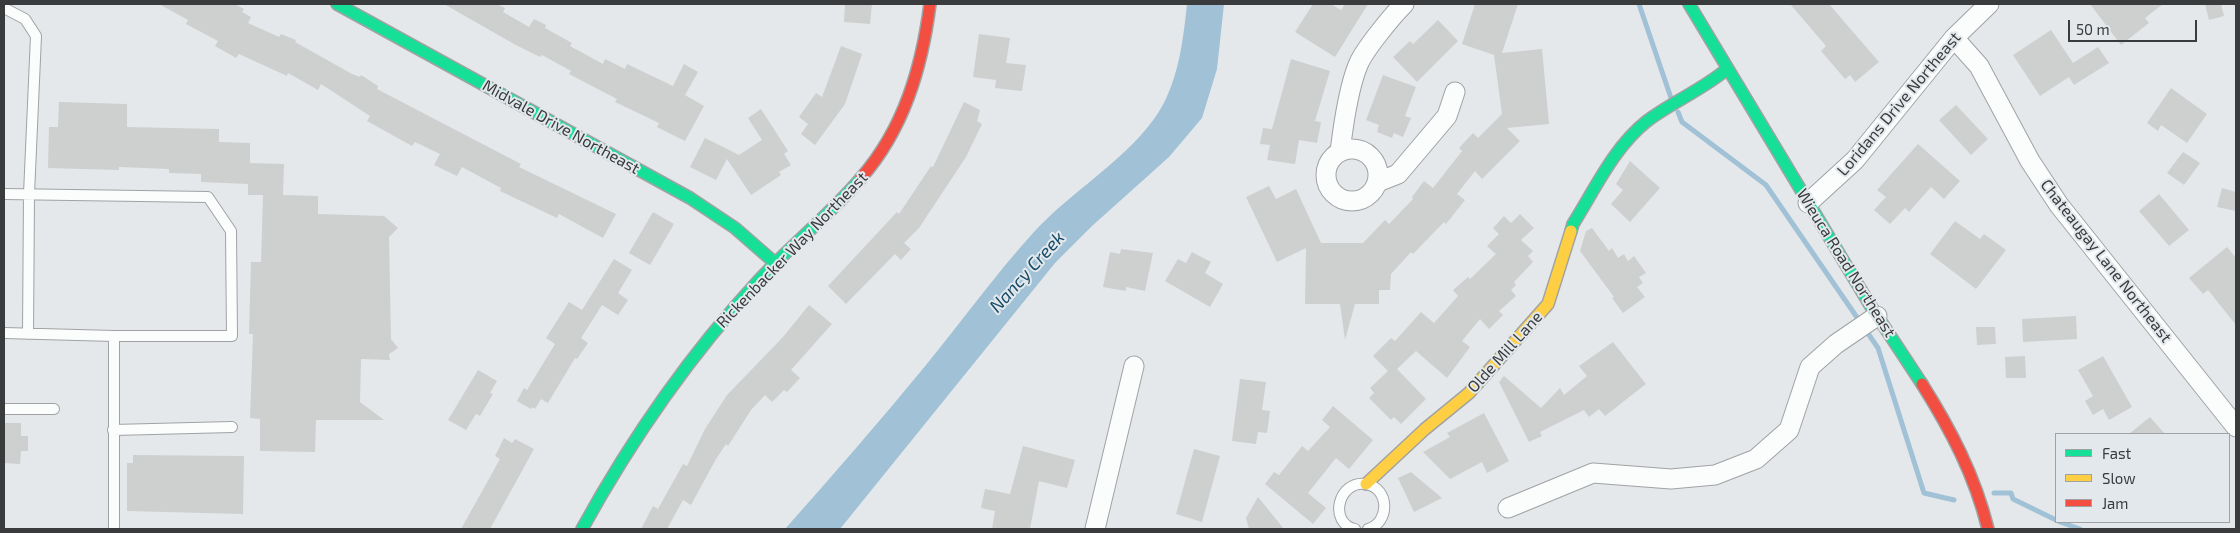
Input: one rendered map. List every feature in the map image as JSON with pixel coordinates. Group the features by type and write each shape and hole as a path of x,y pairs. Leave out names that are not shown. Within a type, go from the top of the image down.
{"street":[{"name":"Midvale Drive Northeast","path":"337,4 637,170 734,226 775,263"},
{"name":"Rickenbacker Way Northeast","path":"582,529 650,414 709,336 775,263 848,194 873,164 901,118 919,72 926,39 930,4"},
{"path":"1340,152 1344,122 1358,64 1404,4"},
{"name":"Wieuca Road Northeast","path":"1689,4 1875,317 1903,354 1954,439 1972,475 1985,513 1988,529"},
{"name":"Loridans Drive Northeast","path":"1808,203 1855,160 1954,38 1989,4"},
{"name":"Chateaugay Lane Northeast","path":"1954,38 1979,66 2030,161 2059,206 2236,427"},
{"name":"Olde Mill Lane","path":"1366,484 1469,393 1548,304 1572,224 1625,141 1647,121 1709,84 1727,69"},
{"path":"1378,182 1398,174 1447,116 1455,92"},
{"path":"1348,149 1366,152 1377,165 1378,182 1374,190 1360,201 1342,200 1329,189 1326,172 1328,164 1340,152 1348,149"},
{"path":"1508,508 1593,472 1671,479 1715,474 1756,459 1789,430 1810,367 1836,344 1875,317"},
{"path":"1096,529 1134,366"}],"lane":[{"path":"4,8 25,19 36,36 29,194 28,334"},
{"path":"4,194 208,197 231,231 232,336 114,336 4,333"},
{"path":"114,336 114,529"},
{"path":"4,409 54,409"},
{"path":"113,430 232,427"},
{"path":"1355,529 1351,528 1341,519 1338,506 1342,494 1353,485 1366,484 1375,488 1382,495 1385,505 1384,515 1379,523 1368,529"}],"water":[{"name":"Nancy Creek","path":"1187,4 1224,4 1217,69 1202,118 1169,157 1092,226 1055,263 840,529 785,529 909,386 1033,233 1047,218 1126,150 1154,119 1169,92 1174,78 1184,33"}],"building":[{"path":"159,4 235,4 244,9 242,12 251,17 248,23 279,37 281,34 296,40 295,42 352,74 360,77 361,75 378,86 377,89 521,164 519,167 616,214 603,238 559,214 557,218 500,191 501,188 462,167 457,176 434,165 440,154 415,142 412,146 367,121 370,116 321,84 318,90 288,73 287,76 239,54 236,58 215,46 218,41 186,24 188,20"},
{"path":"444,4 497,4 505,8 503,12 529,27 534,19 546,25 545,28 572,43 570,46 603,64 605,59 625,69 627,64 673,86 684,64 698,72 685,95 704,106 685,141 657,127 659,123 615,102 617,99 569,74 571,71 542,55 540,57 514,44"},
{"path":"845,4 872,4 870,24 844,22"},
{"path":"1313,4 1331,4 1341,10 1345,4 1368,4 1335,57 1295,32"},
{"path":"1475,4 1518,4 1502,53 1542,49 1549,124 1507,128 1520,141 1482,179 1475,171 1457,194 1465,200 1446,224 1444,222 1413,254 1411,252 1391,274 1390,290 1379,290 1379,304 1355,304 1345,340 1340,304 1305,304 1306,248 1277,262 1246,197 1269,186 1276,199 1296,189 1321,243 1363,243 1385,220 1389,224 1413,199 1412,197 1424,181 1433,188 1462,151 1459,148 1473,133 1478,138 1502,114 1494,55 1462,44"},
{"path":"1790,4 1829,4 1879,62 1855,82 1850,75 1845,79 1821,51 1826,46"},
{"path":"2090,4 2163,4 2145,18 2149,23 2121,45"},
{"path":"2205,4 2221,4 2224,16 2209,20"},
{"path":"1438,20 1458,41 1417,82 1393,57 1410,41 1413,44"},
{"path":"2051,30 2073,63 2098,47 2109,63 2074,85 2069,77 2040,96 2013,55"},
{"path":"979,34 1010,38 1006,63 1026,65 1022,91 995,88 996,80 973,77"},
{"path":"841,46 862,54 845,104 815,145 801,134 808,124 799,117 816,93 822,97"},
{"path":"1291,59 1330,71 1315,121 1321,122 1317,143 1299,140 1295,164 1267,160 1270,145 1260,144 1263,128 1272,129"},
{"path":"1383,75 1416,87 1405,116 1411,118 1403,137 1394,133 1392,138 1377,132 1379,125 1366,120"},
{"path":"2171,88 2207,114 2187,143 2161,125 2158,131 2147,123"},
{"path":"59,102 127,104 127,127 219,129 219,142 250,143 250,163 284,164 283,195 318,196 318,214 384,216 398,228 389,237 391,339 398,348 389,354 390,360 361,359 360,402 384,420 316,420 315,452 260,451 260,419 250,418 253,334 249,334 251,262 261,262 263,195 248,195 248,184 201,182 201,174 169,173 169,169 119,167 119,170 48,168 49,127 58,127"},
{"path":"964,102 980,110 977,121 982,124 966,157 919,228 904,243 911,249 901,260 895,254 846,304 828,286 897,212 899,214 931,166 933,167"},
{"path":"1956,105 1988,139 1971,155 1939,120"},
{"path":"761,109 788,151 784,154 791,165 779,172 781,175 751,195 727,159 716,180 690,167 705,138 739,155 762,140 748,118"},
{"path":"1918,144 1960,181 1944,199 1931,187 1909,212 1905,208 1890,224 1874,210 1886,197 1877,190"},
{"path":"2183,152 2200,163 2184,185 2167,173"},
{"path":"1630,161 1660,188 1630,222 1611,204 1623,190 1616,184"},
{"path":"2222,188 2236,192 2236,211 2217,207"},
{"path":"2159,194 2189,230 2169,246 2139,211"},
{"path":"653,212 674,224 650,265 629,253"},
{"path":"1520,214 1534,228 1521,240 1533,251 1528,256 1533,262 1514,282 1516,285 1511,290 1516,296 1499,311 1503,315 1489,329 1480,319 1462,341 1470,347 1447,378 1416,351 1397,369 1426,399 1401,424 1394,417 1391,420 1369,398 1374,393 1370,388 1388,371 1373,356 1391,338 1395,341 1421,312 1434,323 1458,296 1453,290 1468,277 1470,279 1496,254 1487,246 1499,234 1493,228 1504,216 1511,223"},
{"path":"1955,221 1980,239 1984,234 2006,250 1976,289 1930,254"},
{"path":"1592,228 1609,251 1612,248 1618,258 1624,254 1628,261 1634,256 1646,273 1639,277 1643,283 1637,287 1645,297 1623,313 1612,298 1614,297 1580,251 1586,231"},
{"path":"2227,247 2236,258 2236,325 2208,290 2203,294 2189,278"},
{"path":"1121,249 1153,253 1145,291 1126,287 1126,291 1103,287 1110,252 1120,254"},
{"path":"1192,252 1211,262 1205,273 1223,284 1210,307 1165,281 1178,259 1186,263"},
{"path":"614,259 632,270 618,293 628,300 618,315 602,305 581,338 588,343 577,359 575,358 548,403 541,399 535,409 532,407 531,409 517,401 524,388 527,390 555,344 546,338 569,302 582,310"},
{"path":"809,305 832,324 791,370 800,378 787,392 784,390 772,402 765,395 751,410 728,446 726,444 716,459 691,505 683,500 667,529 641,529 653,506 658,509 683,464 687,466 705,429 727,395 783,337"},
{"path":"2076,316 2077,339 2023,342 2022,319"},
{"path":"1976,327 1995,327 1996,344 1977,345"},
{"path":"1613,342 1646,384 1605,416 1599,409 1589,417 1584,410 1540,432 1542,436 1529,442 1499,382 1504,376 1541,408 1560,388 1564,395 1587,376 1579,366"},
{"path":"2025,356 2026,378 2006,378 2005,357"},
{"path":"2103,356 2132,407 2109,420 2103,409 2093,415 2085,401 2093,396 2078,370"},
{"path":"478,370 497,381 490,393 493,394 480,416 476,414 466,430 448,420"},
{"path":"1240,379 1266,382 1262,410 1270,411 1267,433 1258,432 1256,444 1232,441"},
{"path":"1333,406 1373,440 1349,469 1336,458 1308,493 1326,508 1313,524 1265,484 1274,472 1279,475 1302,446 1308,451 1330,427 1322,420"},
{"path":"1484,413 1509,461 1487,473 1482,462 1450,479 1423,452 1450,437 1447,433"},
{"path":"2150,417 2164,433 2130,433"},
{"path":"4,423 21,423 21,436 28,436 28,451 21,451 20,464 4,463"},
{"path":"504,438 512,443 515,439 534,449 490,529 461,529 500,459 495,456"},
{"path":"1023,446 1075,460 1067,488 1039,481 1030,529 992,529 995,511 981,508 985,489 1010,494"},
{"path":"1194,449 1220,456 1202,522 1176,514"},
{"path":"133,455 244,456 243,514 127,511 127,463 133,463"},
{"path":"1411,472 1442,498 1414,512 1398,478"},
{"path":"1258,497 1284,529 1249,529 1246,518"}],"waterway":[{"path":"1639,4 1671,98"},
{"path":"1678,112 1682,122 1766,185 1878,348 1924,493 1954,500"},
{"path":"1994,493 2011,493 2013,499 2055,520"},
{"path":"2063,523 2080,529"}],"traffic: fast":[{"path":"337,4 690,198 735,228 775,263"},
{"path":"1689,4 1870,305 1922,384"},
{"path":"1571,231 1573,224 1606,169 1635,131 1657,114 1727,69"},
{"path":"582,529 621,462 685,368 759,280 861,178"}],"traffic: slow":[{"path":"1366,484 1425,429 1469,393 1548,304 1571,231"}],"traffic: jam":[{"path":"861,178 889,139 909,96 922,51 930,4"},
{"path":"1922,384 1961,454 1983,509 1988,529"}]}
